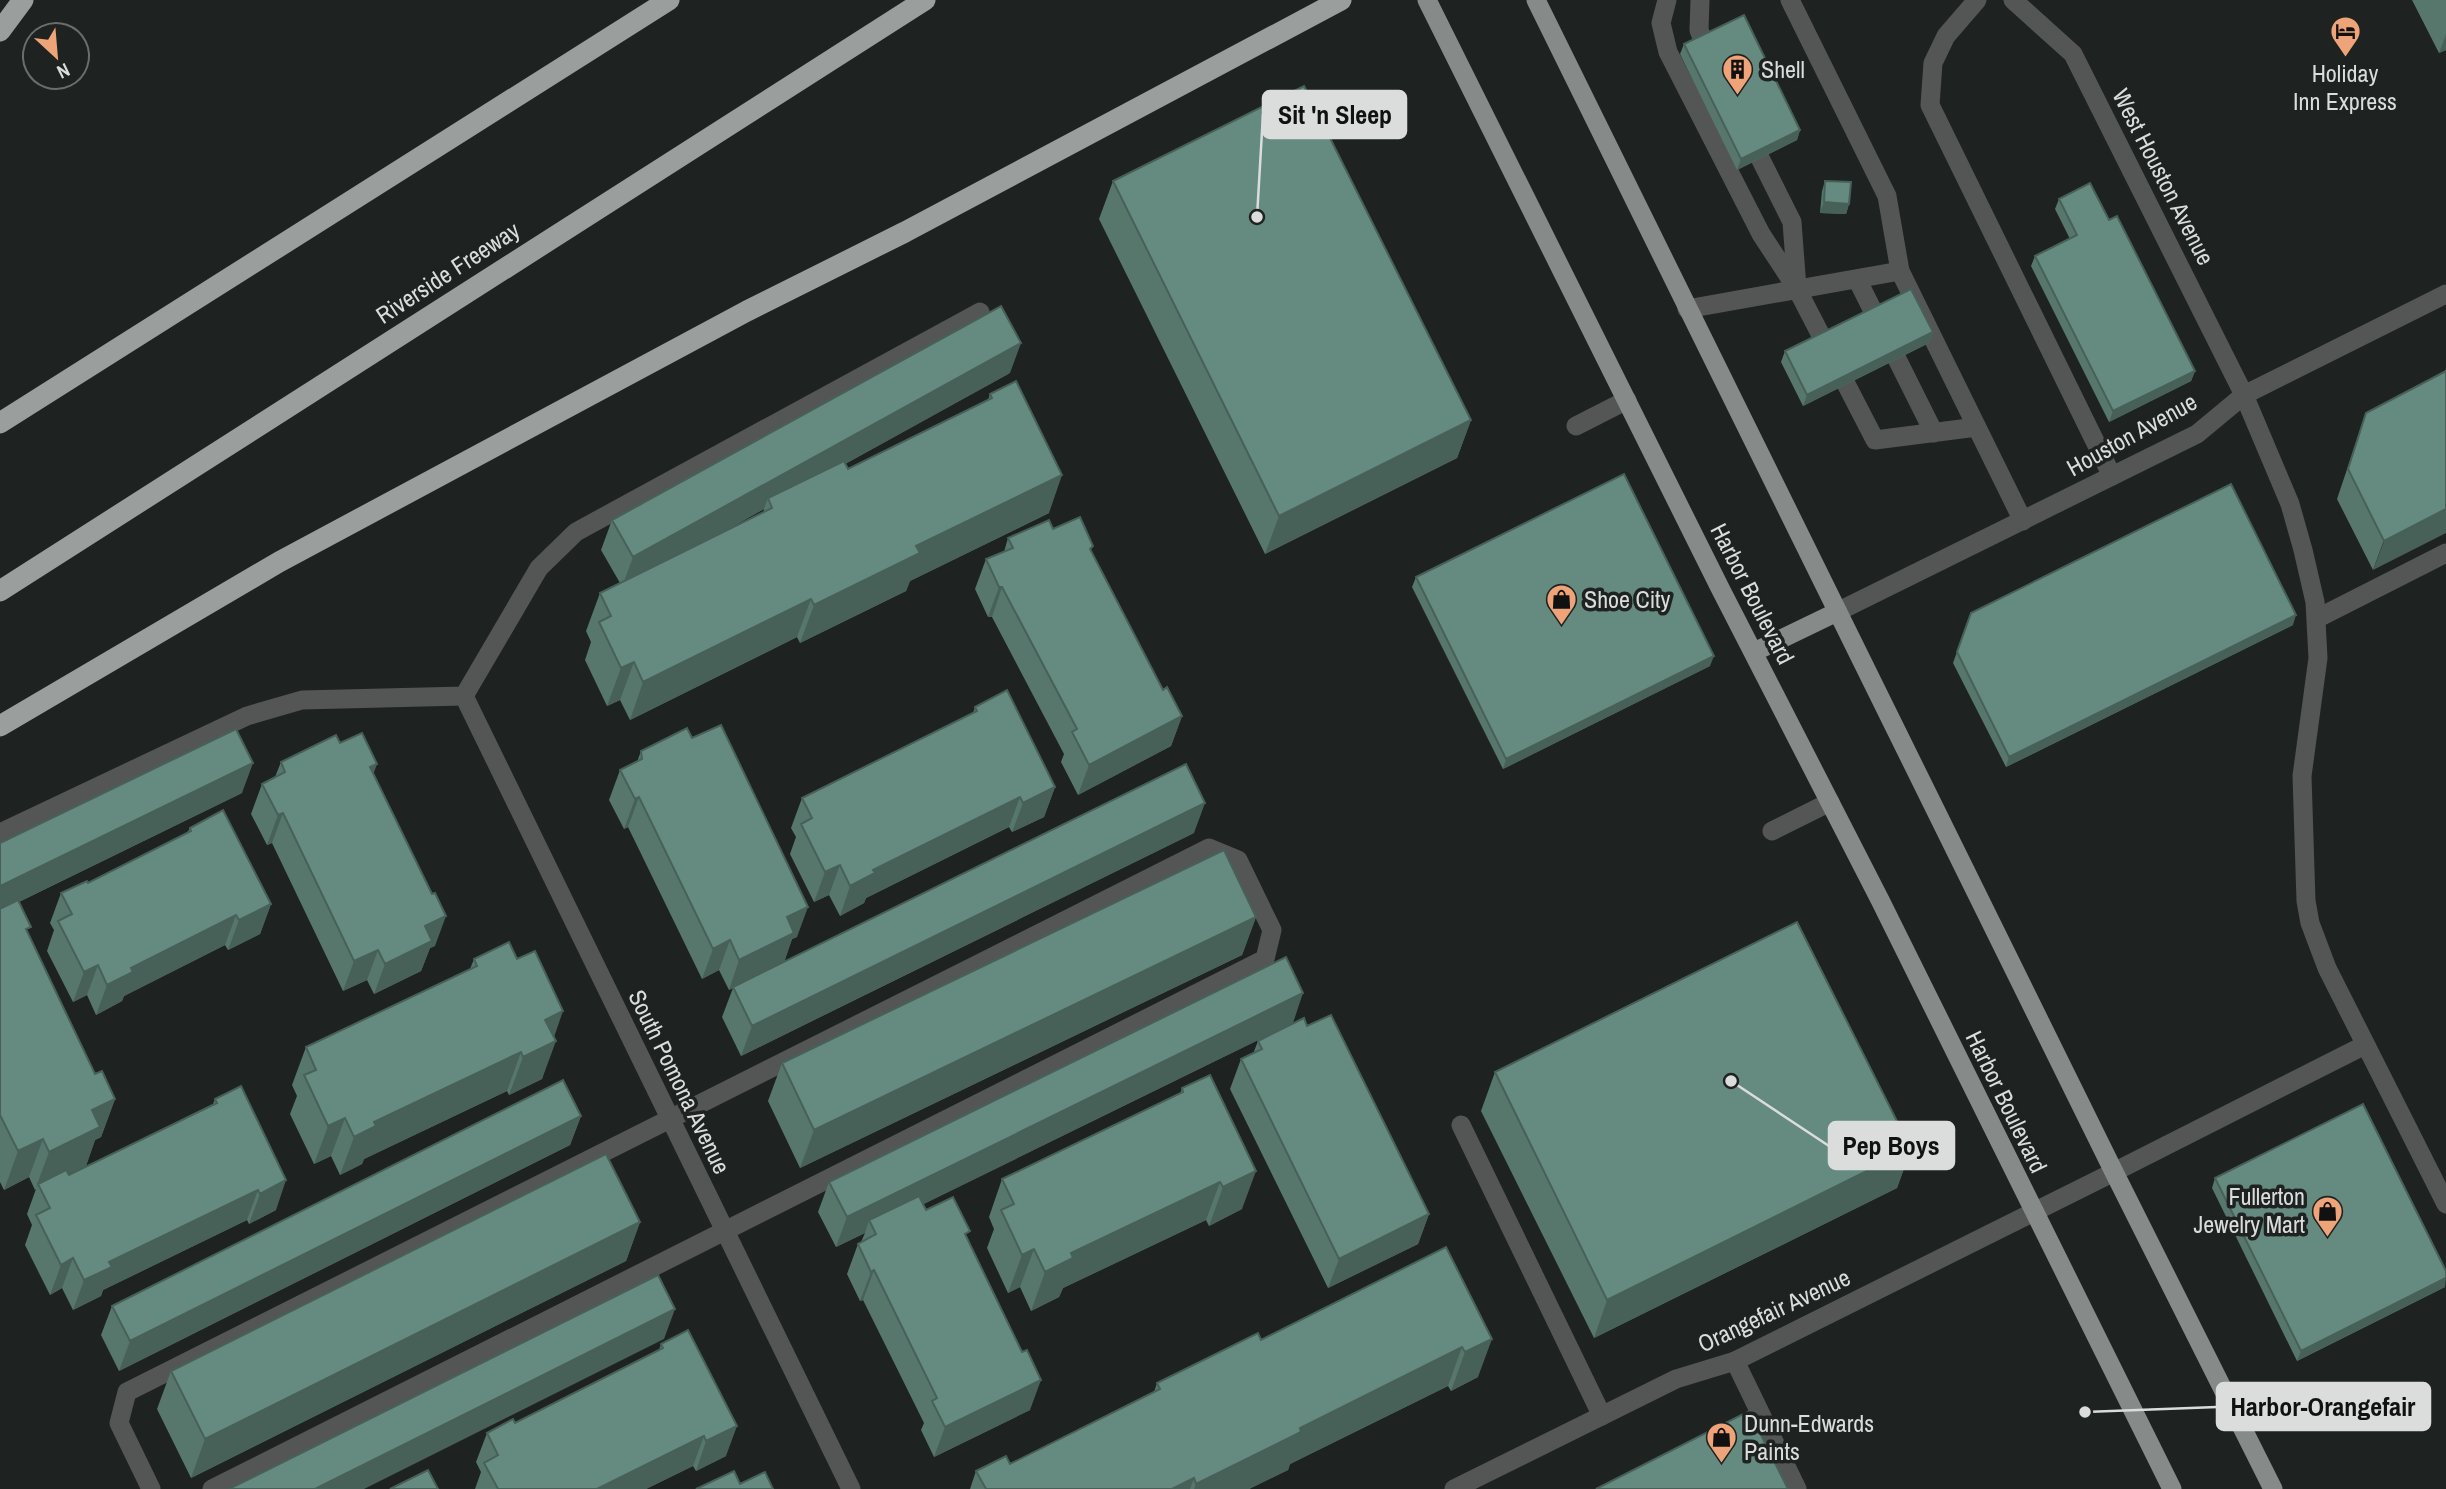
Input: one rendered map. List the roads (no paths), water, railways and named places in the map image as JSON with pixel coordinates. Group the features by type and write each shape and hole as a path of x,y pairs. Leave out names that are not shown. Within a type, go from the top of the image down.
{"highway":[{"path":"0,31 23,0"},
{"path":"0,423 669,0"},
{"name":"Riverside Freeway","path":"0,591 925,0"},
{"path":"0,726 279,562 734,318 905,232 1342,0"}],"main road":[{"name":"Harbor Boulevard","path":"1427,0 2172,1489"},
{"path":"1535,0 2113,1172 2273,1489"},
{"path":"1754,652 1837,612"}],"street":[{"path":"1667,0 1661,23 1668,52 1761,234 1797,289 1875,440 1977,427"},
{"path":"1700,0 1699,30 1704,43"},
{"path":"1790,0 1887,196 1900,271 2024,520"},
{"path":"1977,0 1946,36 1933,63 1930,105 2112,476"},
{"name":"West Houston Avenue","path":"2013,0 2073,54 2244,395 2290,504 2306,563 2316,619 2318,657 2302,776 2306,901 2310,923 2365,1045 2446,1204"},
{"path":"1760,158 1792,222 1797,289"},
{"path":"1687,309 1900,271"},
{"path":"1857,279 1934,432"},
{"name":"Houston Avenue","path":"1837,612 2197,434 2244,395 2446,294"},
{"path":"0,833 247,716 302,700 464,696 539,568 576,532 980,312"},
{"path":"1576,426 1627,400"},
{"path":"2316,619 2446,553"},
{"name":"South Pomona Avenue","path":"464,696 851,1489"},
{"path":"1772,831 1830,802"},
{"path":"151,1489 119,1423 127,1392 1209,848 1238,860 1272,930 1265,959 212,1489"},
{"name":"Orangefair Avenue","path":"1454,1489 1676,1379 1735,1361 2365,1045"},
{"path":"1461,1125 1602,1416"},
{"path":"1735,1361 1797,1489"}],"place":[{"name":"Holiday Inn Express","path":"2345,59"},
{"name":"Shell","path":"1738,97"},
{"name":"Sit 'n Sleep","path":"1257,217"},
{"name":"Shoe City","path":"1561,627"},
{"name":"Pep Boys","path":"1731,1081"},
{"name":"Fullerton Jewelry Mart","path":"2328,1238"},
{"name":"Harbor-Orangefair","path":"2085,1412"},
{"name":"Dunn-Edwards Paints","path":"1721,1465"}]}
